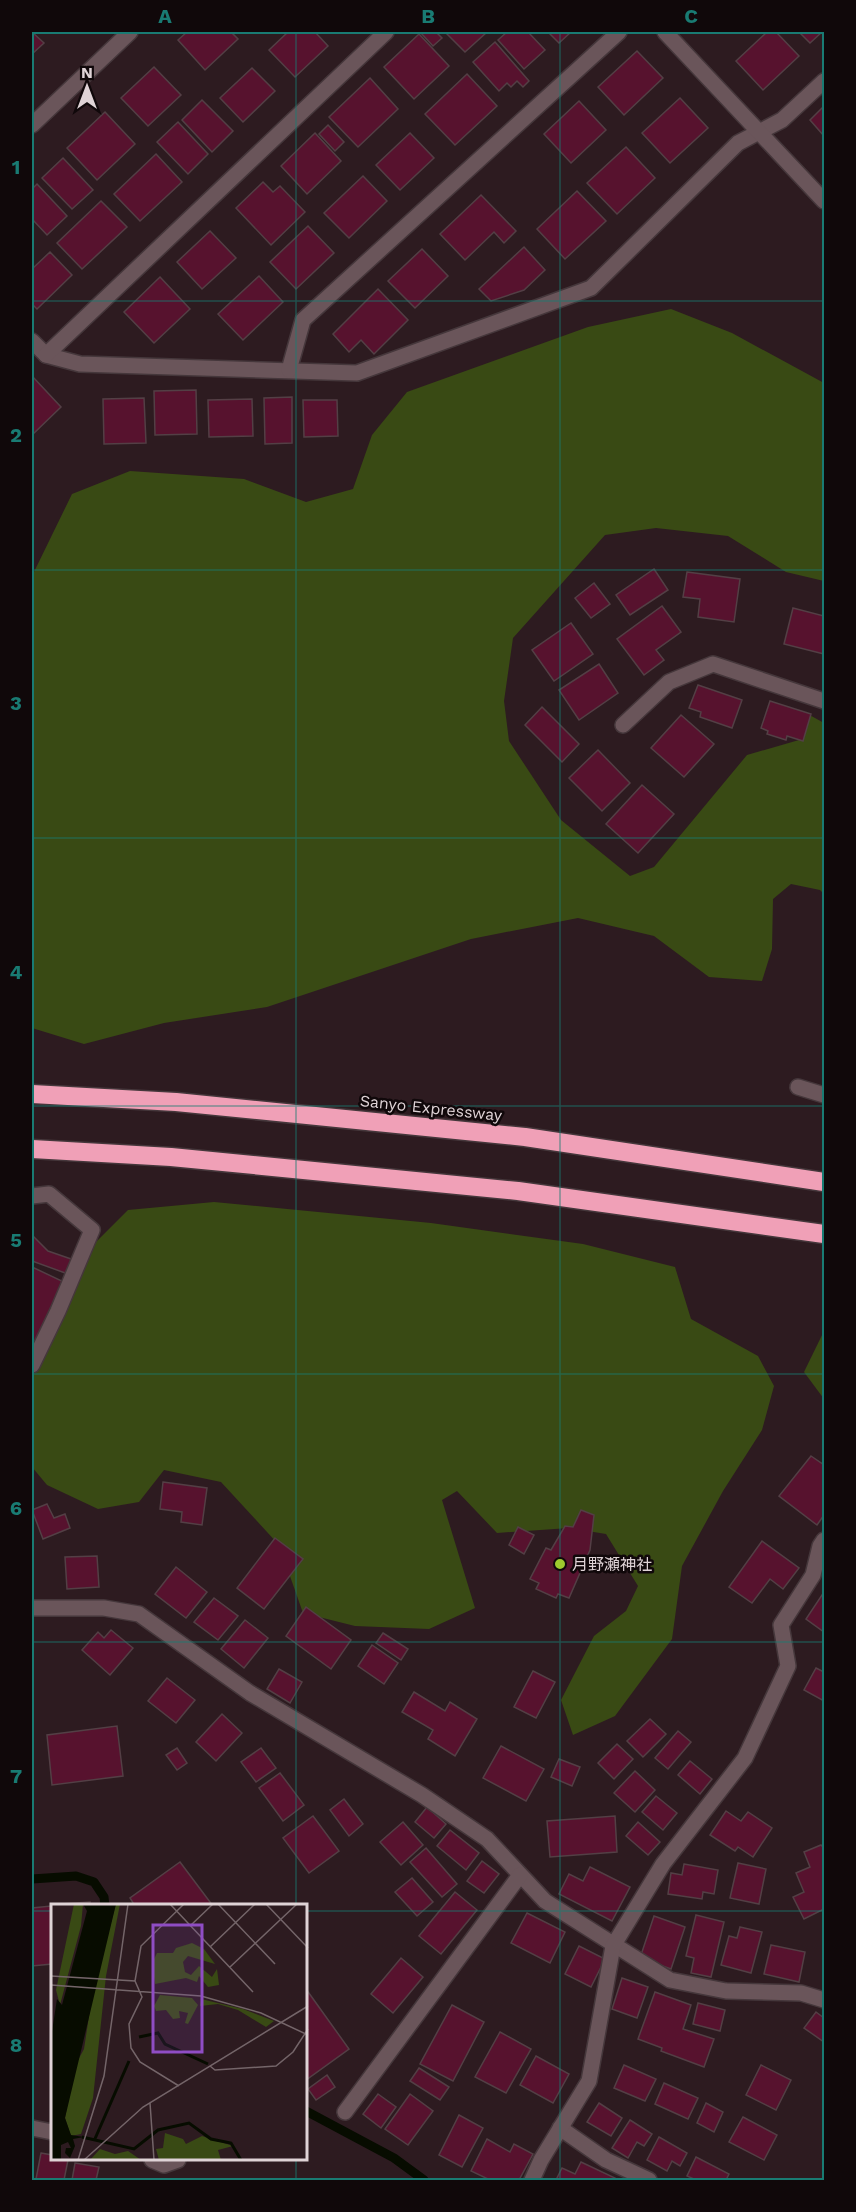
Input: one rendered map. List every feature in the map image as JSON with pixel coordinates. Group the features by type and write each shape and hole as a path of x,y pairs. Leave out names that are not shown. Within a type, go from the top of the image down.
{"highway":[{"name":"Sanyo Expressway","path":"32,1094 176,1102 525,1137 825,1182"},
{"path":"32,1149 171,1157 518,1191 825,1234"}],"street":[{"path":"32,125 130,32"},
{"path":"46,355 386,32"},
{"path":"289,370 303,321 619,32"},
{"path":"665,32 758,133 825,201"},
{"path":"32,341 46,355 80,364 357,373 591,288 738,143 782,120 825,81"},
{"path":"623,725 669,682 713,664 825,701"},
{"path":"798,1087 825,1095"},
{"path":"32,1196 49,1194 92,1230 58,1311 32,1365"},
{"path":"532,2181 589,2081 613,1946 663,1864 745,1758 788,1666 781,1625 813,1575 820,1546 825,1540"},
{"path":"32,1608 104,1608 139,1614 250,1693 422,1795 487,1839 545,1901 670,1980 726,1991 801,1993 825,2000"},
{"path":"345,2112 520,1875"},
{"path":"32,2128 51,2132"},
{"path":"561,2128 606,2160 649,2181"},
{"path":"154,2161 164,2165 175,2161"}],"green space":[{"path":"671,309 732,333 824,383 824,581 786,572 728,536 656,528 605,535 513,638 504,701 509,741 561,820 630,876 654,867 747,755 799,740 806,713 824,723 824,894 820,890 791,884 773,899 772,949 762,981 709,977 654,936 578,918 471,939 267,1007 164,1023 84,1044 32,1028 32,576 72,494 130,471 244,479 306,502 353,489 372,435 407,392 588,327"},
{"path":"214,1202 431,1223 583,1244 675,1267 691,1319 758,1356 774,1386 762,1430 723,1491 682,1566 672,1639 615,1716 573,1735 561,1700 594,1636 626,1611 638,1586 606,1534 569,1528 497,1533 457,1491 442,1500 475,1608 429,1629 355,1626 303,1613 279,1545 221,1482 164,1470 139,1502 98,1509 47,1485 32,1467 32,1373 95,1243 128,1210"},
{"path":"824,1331 824,1399 804,1372"}],"building":[{"path":"32,32 44,43 32,54"},
{"path":"187,32 231,32 238,39 205,70 178,40"},
{"path":"288,32 315,32 328,46 295,77 269,50"},
{"path":"420,32 436,32 442,38 433,46"},
{"path":"445,32 487,32 465,52"},
{"path":"507,32 528,32 545,50 524,69 498,40"},
{"path":"548,32 571,32 559,43"},
{"path":"767,32 776,32 799,56 763,90 736,61"},
{"path":"799,32 822,32 810,43"},
{"path":"419,34 449,66 414,99 384,67"},
{"path":"495,42 529,81 523,87 517,81 511,87 507,83 499,91 473,62"},
{"path":"637,51 663,78 624,115 598,87"},
{"path":"154,67 181,95 148,126 121,98"},
{"path":"252,68 275,91 243,122 220,98"},
{"path":"467,74 497,106 455,145 425,114"},
{"path":"370,78 398,109 358,147 329,117"},
{"path":"680,98 708,128 670,163 642,133"},
{"path":"202,100 233,131 212,152 182,120"},
{"path":"579,101 606,130 571,163 544,134"},
{"path":"824,106 824,136 810,120"},
{"path":"105,112 135,144 97,180 67,148"},
{"path":"178,122 208,154 188,174 157,142"},
{"path":"328,125 344,142 335,151 319,134"},
{"path":"315,133 341,161 307,194 281,166"},
{"path":"410,133 434,158 400,190 376,165"},
{"path":"626,147 655,178 617,214 587,183"},
{"path":"156,154 182,182 140,221 114,194"},
{"path":"63,158 93,190 72,209 42,178"},
{"path":"363,176 387,201 349,238 324,213"},
{"path":"263,182 273,192 280,186 305,212 271,245 236,208"},
{"path":"37,184 67,216 47,235 32,219 32,189"},
{"path":"577,191 606,221 565,259 537,229"},
{"path":"481,195 516,231 504,243 494,232 465,260 440,234"},
{"path":"101,201 127,227 82,269 57,243"},
{"path":"308,226 334,253 296,289 270,262"},
{"path":"210,231 236,258 202,289 177,262"},
{"path":"524,247 545,270 524,290 491,301 479,289"},
{"path":"422,249 448,276 415,308 388,281"},
{"path":"50,252 72,275 37,309 32,304 32,269"},
{"path":"259,276 283,302 243,340 218,314"},
{"path":"160,277 190,309 154,343 124,312"},
{"path":"378,289 408,320 374,354 361,340 349,352 333,334"},
{"path":"32,376 61,407 32,435"},
{"path":"196,390 197,434 155,435 154,391"},
{"path":"292,397 292,443 265,444 264,398"},
{"path":"144,398 146,443 104,444 103,399"},
{"path":"252,399 253,436 209,437 208,400"},
{"path":"303,400 337,400 338,436 304,437"},
{"path":"654,569 668,590 630,615 616,595"},
{"path":"687,572 740,579 734,622 698,617 700,599 683,597"},
{"path":"594,583 610,604 591,618 575,598"},
{"path":"662,606 681,632 656,650 664,660 644,675 617,639"},
{"path":"793,608 824,616 824,654 784,644"},
{"path":"571,623 593,654 554,681 532,650"},
{"path":"599,664 618,693 579,720 559,690"},
{"path":"698,685 742,700 732,728 700,717 701,712 689,708"},
{"path":"770,701 811,714 803,741 787,736 786,740 767,734 768,731 761,728"},
{"path":"542,707 579,744 562,762 525,725"},
{"path":"681,715 714,744 684,777 651,748"},
{"path":"598,750 630,783 602,811 569,778"},
{"path":"642,785 674,814 638,853 606,824"},
{"path":"32,1235 48,1251 74,1260 68,1274 32,1261"},
{"path":"32,1267 64,1282 32,1354"},
{"path":"811,1456 824,1465 824,1515 817,1525 779,1496"},
{"path":"163,1482 207,1488 202,1525 181,1522 182,1512 160,1509"},
{"path":"47,1504 54,1518 65,1514 70,1528 43,1539 32,1510"},
{"path":"581,1510 594,1515 590,1550 569,1598 558,1594 556,1598 536,1589 539,1583 530,1579 546,1548 551,1550 565,1526 573,1527"},
{"path":"518,1527 534,1535 524,1554 509,1545"},
{"path":"275,1538 303,1559 264,1609 237,1588"},
{"path":"762,1541 799,1568 783,1589 770,1579 752,1603 729,1587"},
{"path":"97,1556 99,1587 67,1589 65,1557"},
{"path":"176,1567 207,1592 186,1618 155,1594"},
{"path":"824,1592 824,1632 806,1619"},
{"path":"214,1598 238,1616 218,1640 194,1622"},
{"path":"306,1607 351,1640 331,1669 286,1636"},
{"path":"245,1620 268,1638 244,1668 221,1649"},
{"path":"111,1630 133,1648 110,1675 82,1650 98,1632 104,1638"},
{"path":"383,1633 408,1649 401,1660 376,1643"},
{"path":"372,1645 398,1663 384,1684 358,1666"},
{"path":"816,1668 824,1672 824,1701 804,1690"},
{"path":"279,1669 302,1682 290,1703 267,1689"},
{"path":"533,1671 555,1682 536,1718 514,1707"},
{"path":"167,1678 195,1700 176,1723 148,1701"},
{"path":"414,1692 445,1711 450,1702 477,1719 455,1756 428,1739 433,1730 402,1712"},
{"path":"222,1714 242,1733 216,1761 196,1742"},
{"path":"650,1719 666,1734 643,1757 627,1741"},
{"path":"117,1726 123,1776 52,1785 47,1735"},
{"path":"678,1731 691,1742 668,1769 655,1758"},
{"path":"617,1744 633,1759 614,1779 598,1763"},
{"path":"501,1746 544,1769 526,1801 483,1778"},
{"path":"177,1748 187,1763 177,1770 166,1755"},
{"path":"261,1748 276,1768 256,1782 241,1762"},
{"path":"559,1759 580,1767 572,1786 551,1777"},
{"path":"690,1761 712,1779 700,1794 678,1775"},
{"path":"635,1771 655,1790 635,1812 614,1793"},
{"path":"280,1773 304,1805 283,1821 259,1788"},
{"path":"656,1796 677,1813 663,1830 642,1812"},
{"path":"344,1799 363,1824 349,1836 330,1810"},
{"path":"427,1807 446,1824 434,1838 415,1822"},
{"path":"726,1811 741,1821 748,1812 772,1828 753,1857 738,1847 735,1851 710,1835"},
{"path":"313,1816 339,1851 309,1873 283,1838"},
{"path":"615,1816 617,1852 550,1857 547,1821"},
{"path":"403,1822 423,1845 401,1865 380,1842"},
{"path":"638,1822 660,1842 648,1855 626,1836"},
{"path":"450,1830 479,1853 466,1870 437,1846"},
{"path":"821,1845 824,1848 824,1909 804,1919 793,1897 804,1892 796,1873 810,1867 804,1852"},
{"path":"426,1848 457,1884 442,1897 410,1862"},
{"path":"482,1861 499,1874 484,1893 467,1881"},
{"path":"180,1862 212,1904 134,1904 130,1898"},
{"path":"738,1863 766,1869 759,1904 730,1898"},
{"path":"684,1864 718,1870 714,1894 703,1892 702,1899 668,1894 671,1873 682,1875"},
{"path":"590,1867 630,1887 612,1921 559,1894 569,1874 583,1881"},
{"path":"412,1878 433,1902 417,1916 395,1892"},
{"path":"455,1892 477,1910 441,1954 419,1936"},
{"path":"90,1902 90,1904 61,1904"},
{"path":"51,1906 51,1964 32,1966 32,1908"},
{"path":"527,1913 565,1932 550,1963 511,1943"},
{"path":"696,1915 724,1922 711,1977 691,1973 694,1958 686,1956"},
{"path":"654,1916 685,1927 671,1969 640,1958"},
{"path":"740,1927 762,1932 751,1973 721,1965 729,1936 737,1938"},
{"path":"771,1945 805,1952 799,1982 764,1974"},
{"path":"579,1946 605,1959 591,1987 565,1974"},
{"path":"401,1958 423,1977 393,2013 371,1994"},
{"path":"622,1978 648,1987 637,2018 612,2009"},
{"path":"308,1992 349,2049 308,2079"},
{"path":"655,1992 691,2005 683,2029 714,2039 704,2067 661,2051 662,2048 638,2039"},
{"path":"698,2003 725,2010 720,2031 693,2024"},
{"path":"452,2005 484,2022 453,2081 420,2064"},
{"path":"816,2012 824,2018 824,2042 804,2028"},
{"path":"500,2032 531,2049 506,2093 475,2077"},
{"path":"536,2056 569,2074 553,2103 520,2085"},
{"path":"624,2065 656,2079 645,2101 614,2088"},
{"path":"761,2065 791,2080 776,2110 746,2095"},
{"path":"419,2068 449,2087 440,2100 410,2081"},
{"path":"327,2075 335,2087 316,2100 308,2089"},
{"path":"664,2083 698,2098 688,2119 655,2104"},
{"path":"378,2094 396,2107 381,2128 363,2114"},
{"path":"410,2094 433,2111 408,2145 385,2129"},
{"path":"599,2103 622,2118 611,2136 587,2122"},
{"path":"706,2103 723,2112 714,2132 697,2123"},
{"path":"459,2115 483,2128 462,2167 439,2155"},
{"path":"743,2117 777,2135 764,2160 729,2142"},
{"path":"630,2120 652,2134 644,2146 637,2142 628,2158 612,2148"},
{"path":"659,2137 687,2153 680,2166 672,2161 667,2171 647,2160"},
{"path":"487,2139 510,2152 514,2144 533,2154 519,2180 490,2180 471,2171"},
{"path":"41,2153 51,2155 51,2161 68,2161 64,2180 36,2179"},
{"path":"696,2157 729,2174 726,2180 696,2180 687,2176"},
{"path":"581,2162 615,2178 614,2180 556,2180 562,2168 575,2174"},
{"path":"75,2163 99,2167 96,2180 72,2180"}],"waterway":[{"path":"32,1879 76,1876 94,1882 104,1897 105,1904"},
{"path":"308,2112 394,2158 424,2180"}],"place":[{"name":"月野瀬神社","path":"560,1564"}]}
